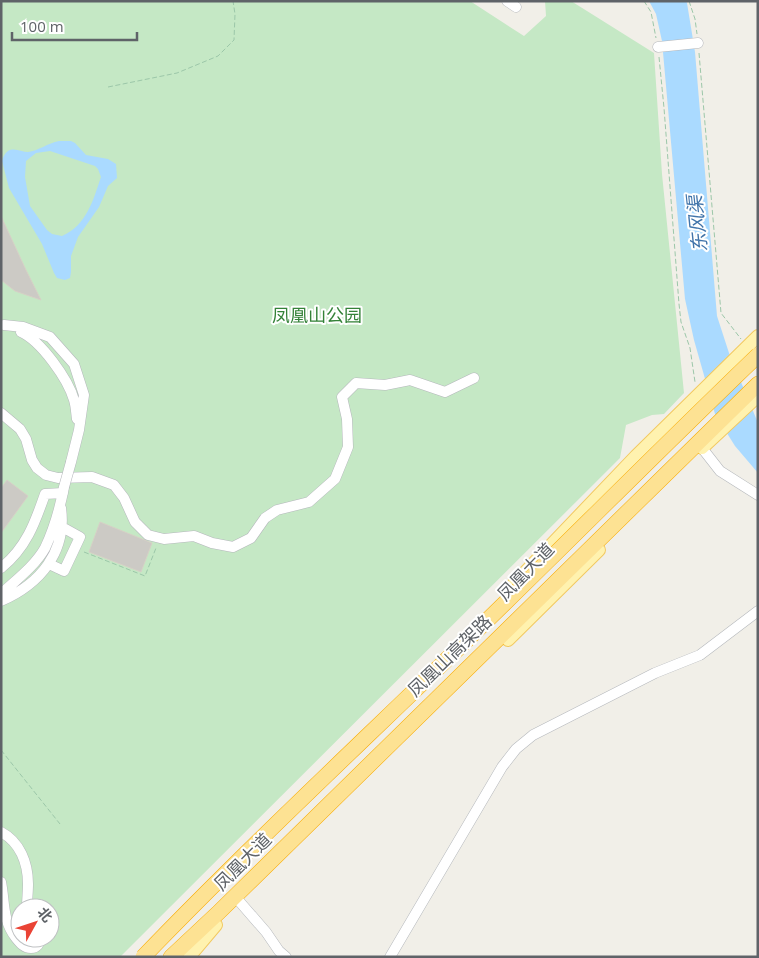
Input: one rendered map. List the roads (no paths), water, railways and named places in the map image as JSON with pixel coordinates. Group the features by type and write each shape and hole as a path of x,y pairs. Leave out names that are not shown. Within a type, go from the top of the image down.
{"highway":[{"name":"凤凰山高架路","path":"145,957 212,886 633,475 753,351"},
{"name":"凤凰山高架路","path":"171,957 756,396"}],"main road":[{"name":"凤凰大道","path":"145,957 239,867 699,392 736,357 753,351 758,336"},
{"name":"凤凰大道","path":"181,957 216,925 756,396"},
{"path":"189,957 216,925"}],"street":[{"path":"658,47 698,43"},
{"path":"3,325 30,336 55,362 74,399 79,430"},
{"path":"1,594 25,573 44,549 64,490 79,430 84,396 74,364 50,337 23,327 3,325"},
{"path":"1,413 20,429 37,468 46,475 58,478 92,477 114,485 124,498 135,522 148,535 164,539 194,536 233,548 251,538 266,518 277,510 309,502 336,479 348,447 347,419 342,397 356,383 385,385 410,380 445,392 474,378"},
{"path":"702,448 720,471 758,495"},
{"path":"1,568 15,557 34,526 45,494 64,490"},
{"path":"1,601 28,587 49,564 59,542 62,528 63,520 60,504"},
{"path":"49,564 64,571 80,537 62,528"},
{"path":"390,957 502,767 516,749 533,734 655,673 700,655 758,611"},
{"path":"1,832 14,842 24,860 28,884 26,898"},
{"path":"1,882 5,915 10,929"},
{"path":"239,901 266,932 279,951 286,957"}],"water":[{"name":"东风渠","path":"649,1 686,1 687,3 695,52 717,316 729,353 758,423 758,473 735,446 715,414 694,340 685,299 662,41 656,14"},
{"path":"71,141 86,155 108,159 116,164 117,178 108,186 99,207 78,237 71,256 70,278 65,280 57,278 42,244 9,188 2,161 5,154 10,150 28,152 55,142","holes":["50,151 95,166 101,177 92,203 83,219 71,231 62,236 52,234 30,206 25,177 26,161 36,153"]}],"park label":[{"name":"凤凰山公园","path":"317,316"}]}
